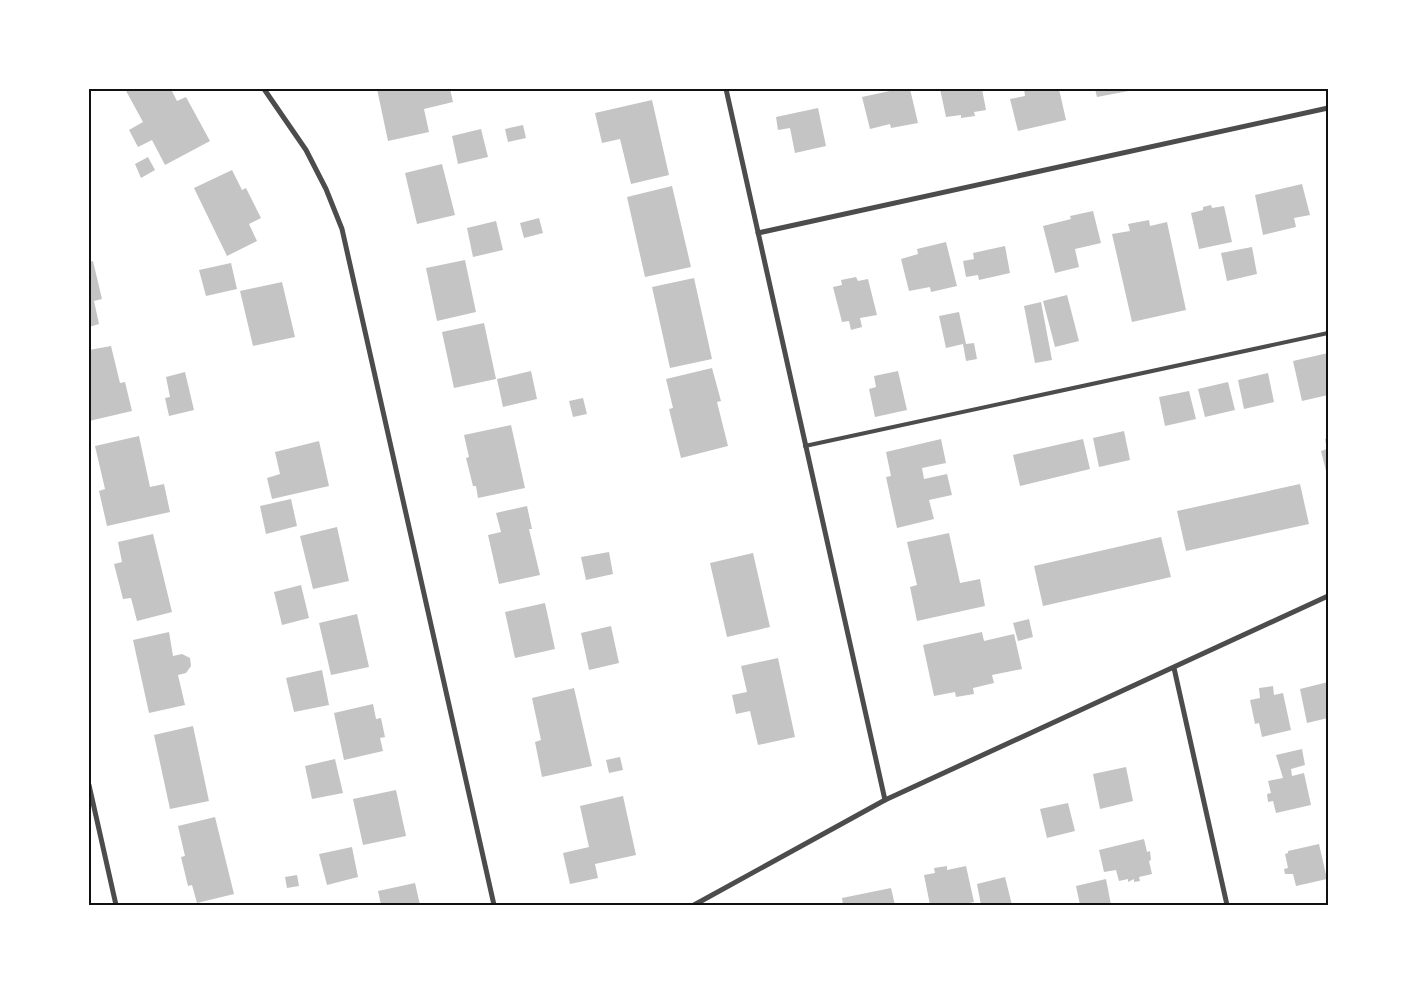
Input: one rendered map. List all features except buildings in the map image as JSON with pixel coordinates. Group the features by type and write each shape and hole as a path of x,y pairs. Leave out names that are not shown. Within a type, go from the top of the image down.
{"street":[{"path":"264,89 306,150 326,189 342,229 494,905"},
{"path":"726,89 885,800"},
{"path":"758,233 1328,108"},
{"path":"694,905 885,800 1328,596"},
{"path":"1174,668 1227,905"},
{"path":"89,785 116,905"}],"lane":[{"path":"805,446 1328,334"}]}
